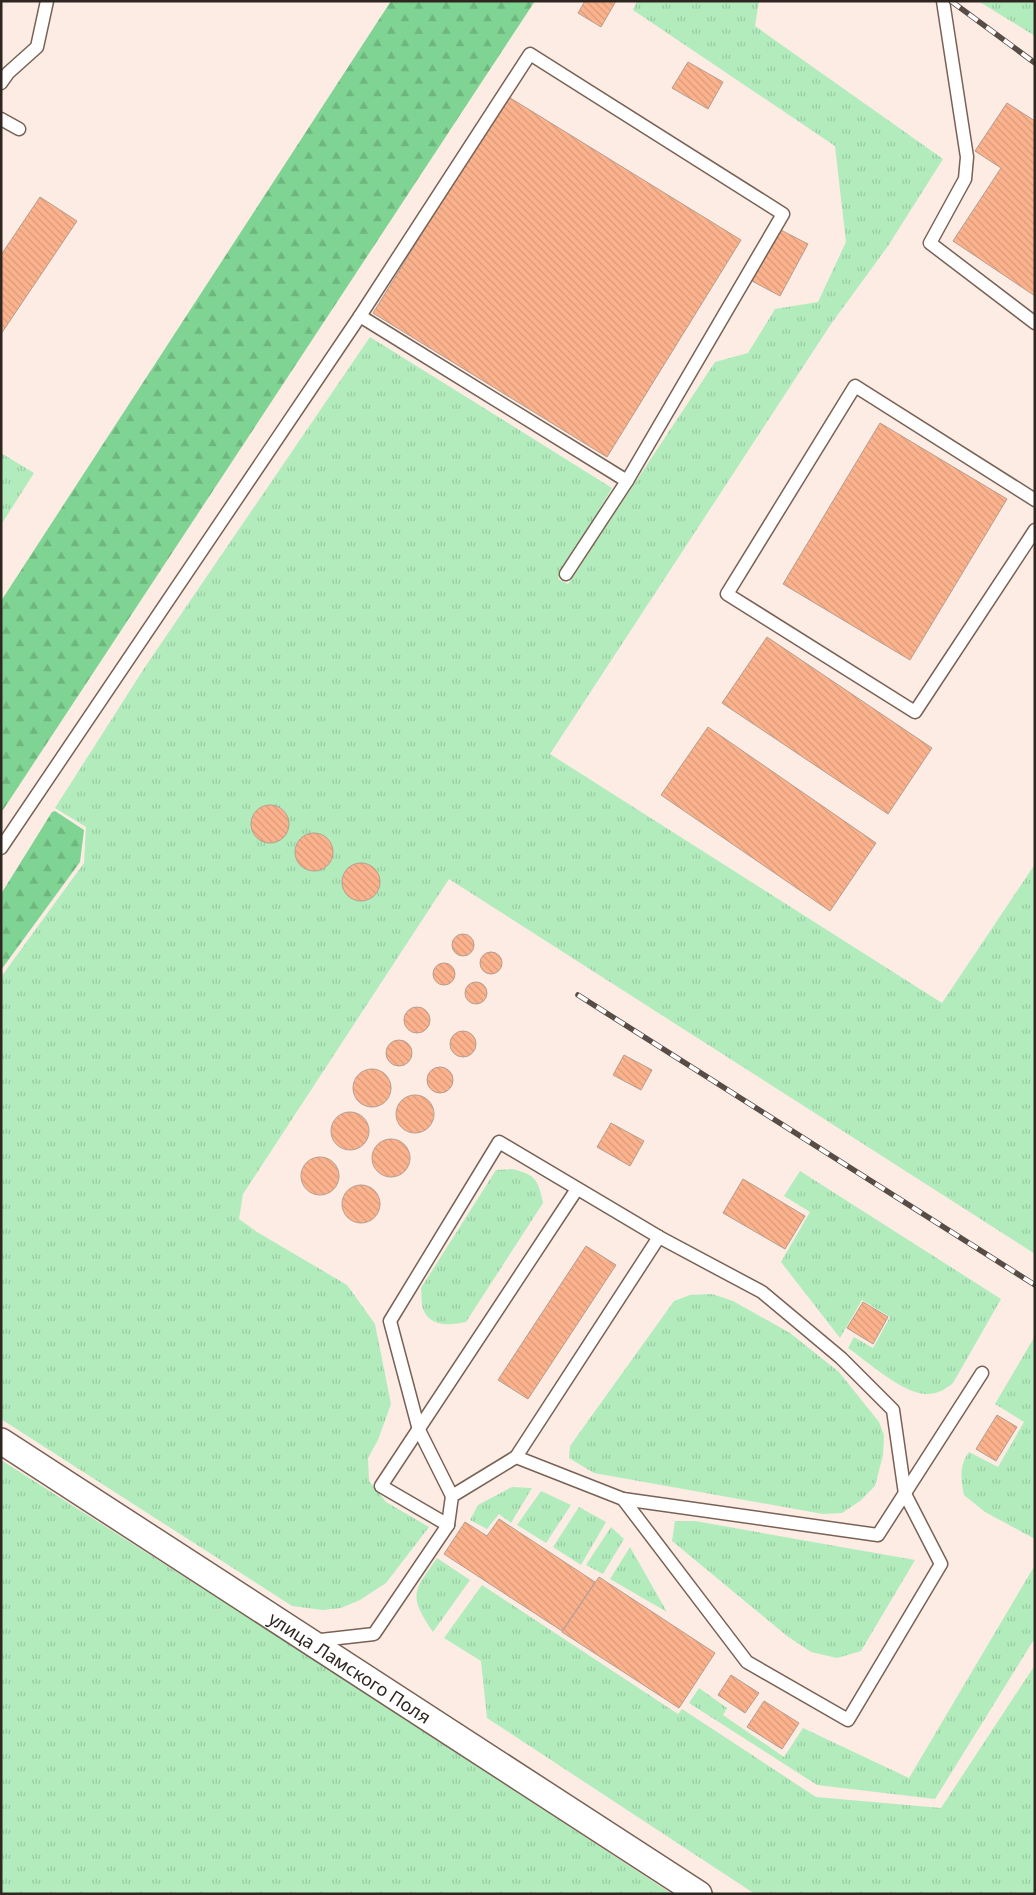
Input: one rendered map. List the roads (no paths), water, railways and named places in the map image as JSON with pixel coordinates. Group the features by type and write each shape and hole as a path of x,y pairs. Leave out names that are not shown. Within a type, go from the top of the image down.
{"street":[{"name":"улица Ламского Поля","path":"1,1441 312,1641 699,1894"}],"lane":[{"path":"4,75 37,48 47,1"},
{"path":"943,1 967,157 965,179 930,243 1035,323"},
{"path":"1,848 360,316 530,54 783,214 627,481 566,574"},
{"path":"1,119 20,129"},
{"path":"360,316 627,481"},
{"path":"1035,500 855,386 727,594 915,712 1035,530"},
{"path":"312,1641 374,1634 448,1525 452,1496 419,1430 390,1321 498,1142 659,1236 762,1292 841,1358 893,1410 905,1494 941,1564 848,1720 747,1662 623,1499"},
{"path":"448,1525 381,1486 577,1189"},
{"path":"452,1496 516,1457 659,1236"},
{"path":"516,1457 623,1499 878,1535 982,1373"}],"railway":[{"path":"951,1 1035,63"},
{"path":"578,995 1035,1285"}]}
